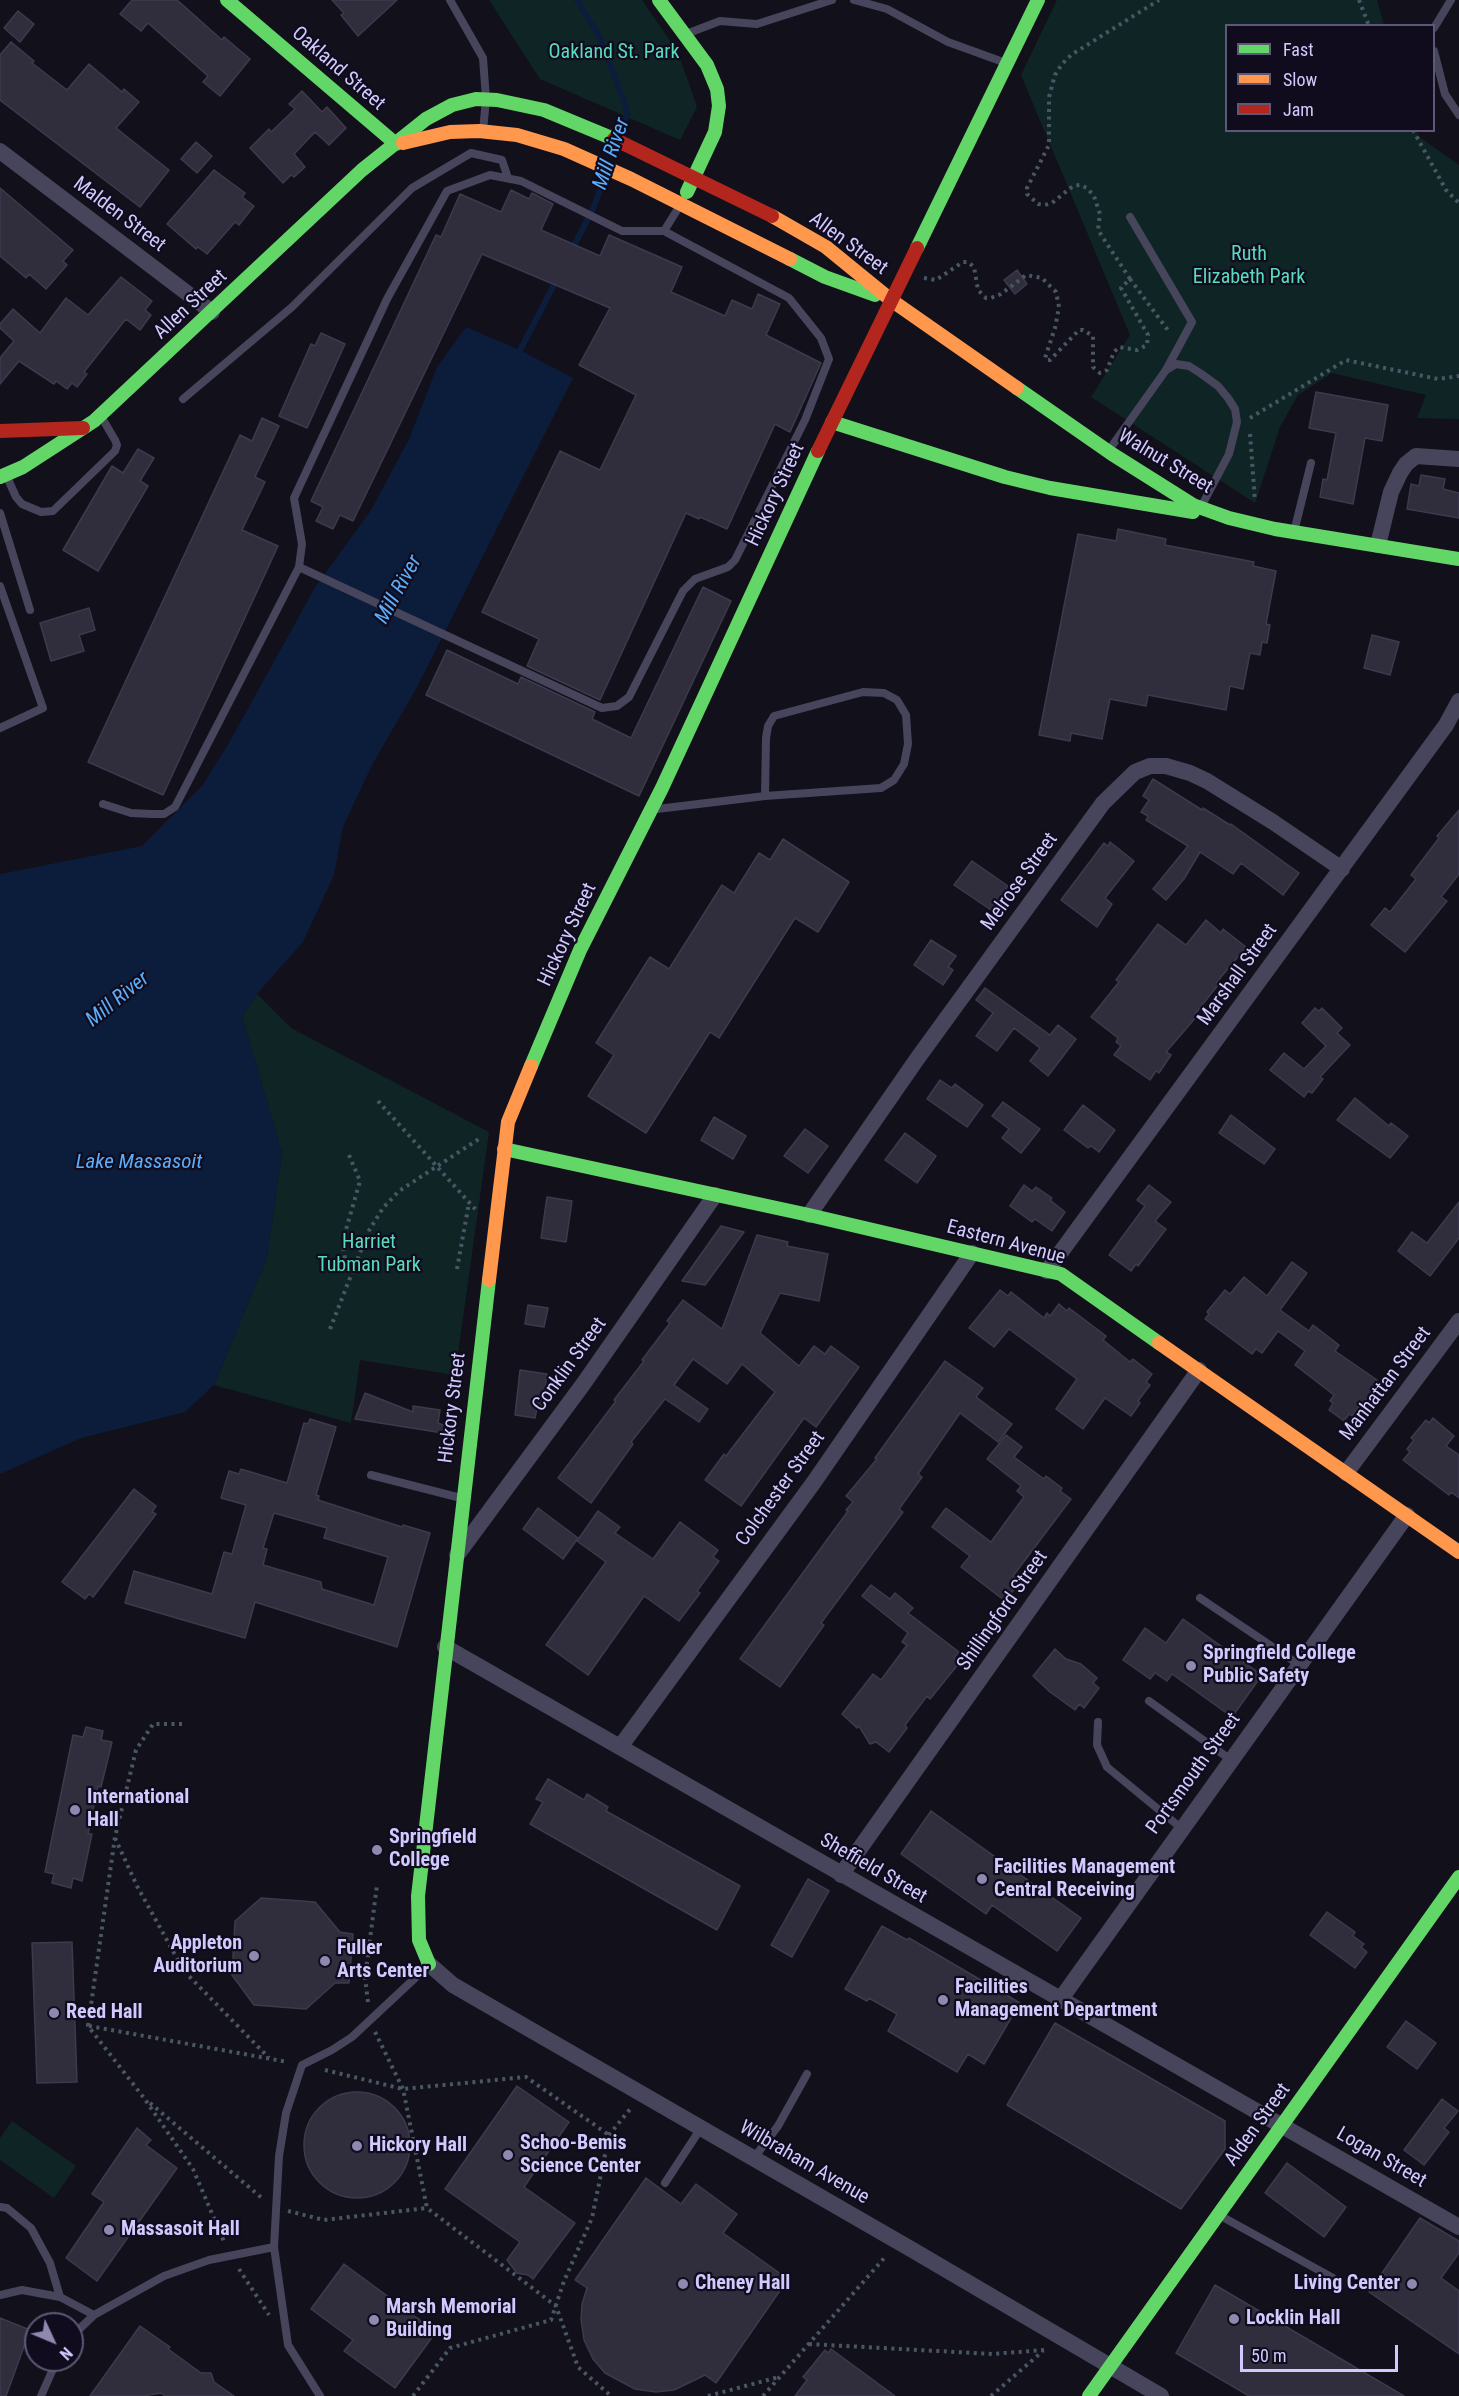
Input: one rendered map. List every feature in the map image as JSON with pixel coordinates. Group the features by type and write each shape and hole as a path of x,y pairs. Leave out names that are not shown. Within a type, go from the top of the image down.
{"main road":[{"name":"Oakland Street","path":"227,0 396,144"},
{"name":"Hickory Street","path":"429,1964 419,1940 418,1896 455,1558 508,1122 580,950 650,810 820,418 891,300 1038,0"},
{"path":"664,2 707,65 714,79 719,106 715,132 695,178 680,205"},
{"name":"Allen Street","path":"3,476 38,458 84,428 212,312 362,170 426,119 442,109 464,102 486,99 526,105 602,133 653,156 772,216 826,247 891,300"},
{"name":"Allen Street","path":"396,144 450,132 483,131 525,137 589,160 631,179 825,277 891,300"},
{"name":"Walnut Street","path":"891,300 1109,452 1177,496 1200,507 1229,518 1294,532 1459,559"},
{"path":"820,418 1016,480 1050,488 1229,518"},
{"path":"0,431 84,428"},
{"name":"Eastern Avenue","path":"504,1149 809,1215 1061,1274 1459,1552"},
{"name":"Alden Street","path":"1089,2396 1459,1877"}],"street":[{"name":"Malden Street","path":"0,151 212,312"},
{"path":"1378,545 1391,492 1406,464 1416,456 1459,459"},
{"name":"Marshall Street","path":"1047,1271 1342,869 1446,725 1459,701"},
{"name":"Melrose Street","path":"809,1215 917,1059 1103,803 1135,772 1150,766 1166,766 1207,781 1342,869"},
{"name":"Conklin Street","path":"455,1558 584,1383 715,1195"},
{"name":"Colchester Street","path":"620,1747 814,1482 972,1253"},
{"name":"Manhattan Street","path":"1347,1473 1459,1321"},
{"name":"Shillingford Street","path":"841,1875 1199,1370"},
{"name":"Portsmouth Street","path":"1060,2000 1298,1664 1407,1515"},
{"name":"Sheffield Street","path":"445,1647 1282,2126"},
{"name":"Wilbraham Avenue","path":"429,1964 453,1985 1161,2396"},
{"name":"Logan Street","path":"1282,2126 1459,2227"}],"lane":[{"path":"450,0 483,58 486,99 483,131"},
{"path":"685,34 720,21 757,24 832,0"},
{"path":"854,0 887,9 948,42 1006,64"},
{"path":"1435,26 1451,0"},
{"path":"1435,55 1445,94 1459,115"},
{"path":"183,399 292,307 412,188 471,153 502,160 508,178"},
{"path":"104,804 131,813 152,814 164,814 176,807 298,567 302,544 294,498 387,299 447,191 490,175 508,178 521,181 622,231 664,231 789,298 821,338 829,359 820,418 735,560 728,567 695,579 683,591 629,697 617,706 602,708 298,567"},
{"path":"664,231 680,205"},
{"path":"1109,452 1166,370 1192,322 1130,217"},
{"path":"1166,370 1176,364 1189,366 1218,386 1235,409 1235,436 1229,454 1200,507"},
{"path":"3,476 22,504 41,512 53,511 115,451 117,445 115,440 100,415"},
{"path":"1294,532 1311,463"},
{"path":"0,513 30,610"},
{"path":"0,586 43,708 0,728"},
{"path":"650,810 765,796 881,788 894,780 904,764 908,744 906,715 897,700 884,693 863,692 774,716 768,726 766,738 765,796"},
{"path":"371,1475 462,1498"},
{"path":"1200,1598 1298,1664"},
{"path":"1149,1701 1231,1760"},
{"path":"1098,1722 1097,1746 1107,1767 1181,1828"},
{"path":"320,2396 288,2345 274,2247 279,2156 286,2113 302,2065 332,2050 370,2022 429,1964"},
{"path":"754,2158 778,2126 807,2074"},
{"path":"664,2183 701,2128"},
{"path":"0,2207 7,2208 31,2228 50,2263 60,2297"},
{"path":"1218,2215 1333,2278"},
{"path":"84,2325 94,2315 188,2266 274,2247"},
{"path":"0,2295 22,2290 60,2297 94,2315"},
{"path":"41,2396 52,2372"}],"path":[{"path":"1159,0 1071,55 1062,64 1055,75 1049,97 1049,145 1027,188 1027,194 1031,199 1045,205 1052,203 1073,186 1080,185 1087,188 1098,204 1098,230 1172,336"},
{"path":"1359,0 1368,24"},
{"path":"1414,132 1446,190 1459,203"},
{"path":"923,278 936,280 963,262 968,262 974,267 978,290 986,298 991,298 1001,294 1026,275 1042,278 1056,292 1059,307 1045,358 1050,360 1074,333 1083,330 1093,336 1093,367 1100,373 1107,370 1114,352 1119,347 1140,350 1147,345 1149,340 1121,288 1131,279"},
{"path":"1249,419 1346,360 1438,379 1459,376"},
{"path":"1250,430 1255,507"},
{"path":"378,1101 478,1213"},
{"path":"330,1329 368,1232 382,1208 399,1191 482,1137"},
{"path":"349,1155 360,1180 343,1246 345,1259 353,1272"},
{"path":"457,1269 469,1202"},
{"path":"182,1724 153,1724 136,1750 115,1837 88,2026 144,2098 193,2169 230,2255 288,2345"},
{"path":"115,1837 136,1886 184,1971 270,2059"},
{"path":"377,1885 365,1978 370,2022 403,2089 427,2208 556,2306 578,2367 611,2396"},
{"path":"88,2026 302,2065 403,2089 526,2077 609,2135"},
{"path":"413,2396 450,2348 551,2320 564,2281 592,2218 609,2135 642,2093"},
{"path":"763,2396 898,2242"},
{"path":"809,2344 992,2354 1044,2350 1053,2355"},
{"path":"992,2396 1044,2350"},
{"path":"708,2396 780,2377"}],"green space":[{"name":"Oakland St. Park","path":"489,0 642,0 678,52 697,107 680,140 540,79"},
{"name":"Ruth Elizabeth Park","path":"1057,0 1377,0 1384,24 1225,24 1225,132 1417,132 1418,136 1459,165 1459,419 1417,418 1426,395 1332,373 1298,395 1280,427 1255,503 1091,397 1130,335 1021,75"},
{"name":"Harriet Tubman Park","path":"257,994 291,1028 489,1132 455,1375 360,1360 351,1423 214,1385 267,1258 282,1153 242,1016"},
{"path":"12,2121 76,2166 54,2198 0,2160 0,2138"}],"water":[{"name":"Lake Massasoit","path":"466,327 520,350 573,378 416,689 372,765 343,827 334,875 303,942 257,994 242,1016 282,1153 267,1258 214,1385 185,1412 81,1438 0,1474 0,874 142,846 202,786 230,741 314,589 371,510 409,439 437,367"}],"building":[{"path":"132,0 177,0 222,40 224,37 250,59 220,96 203,82 208,76 148,23 141,31 120,14"},
{"path":"332,0 397,0 358,36 341,15 344,13"},
{"path":"18,11 34,24 20,42 4,28"},
{"path":"11,42 34,61 32,63 67,90 89,64 122,92 124,89 139,102 116,128 169,170 140,207 0,100 0,55"},
{"path":"302,91 322,112 327,107 346,128 329,145 315,132 294,154 305,167 283,183 250,148 269,129 271,132 295,109 289,104"},
{"path":"196,142 212,156 197,173 181,159"},
{"path":"214,170 245,193 242,197 254,206 239,225 235,222 207,254 198,247 196,249 167,224"},
{"path":"0,188 73,250 63,261 67,265 46,289 29,274 26,278 0,256"},
{"path":"511,190 529,199 532,193 553,204 541,230 600,256 609,235 682,267 671,292 725,316 732,300 752,309 758,294 780,304 766,335 821,363 790,432 775,424 727,529 686,513 600,700 527,666 539,639 482,612 560,451 600,470 636,395 579,365 610,308 482,254 353,521 340,515 333,529 316,521 323,507 311,501 436,235 441,237 460,194 501,212"},
{"path":"1017,270 1027,284 1015,294 1004,280"},
{"path":"121,277 152,301 145,310 151,315 140,330 126,319 84,372 87,374 77,387 72,383 67,389 56,381 54,384 19,361 0,384 0,358 14,341 0,328 0,324 13,309 40,333 66,298 88,315"},
{"path":"321,333 345,344 307,428 279,416 311,344 315,346"},
{"path":"1316,392 1388,405 1382,441 1365,438 1353,504 1320,497 1323,479 1327,480 1336,433 1309,428"},
{"path":"262,418 279,426 255,477 265,482 242,530 278,546 163,795 88,762 240,435 252,441"},
{"path":"138,449 154,458 140,481 148,486 98,571 63,550 112,466 123,473"},
{"path":"1421,475 1445,479 1443,489 1459,493 1459,518 1407,509 1411,484 1419,486"},
{"path":"1118,529 1166,539 1165,545 1254,562 1253,566 1276,571 1266,624 1270,625 1267,643 1262,642 1260,655 1250,653 1243,689 1230,686 1226,710 1148,695 1146,706 1110,699 1102,739 1071,733 1070,741 1039,735 1078,534 1116,541"},
{"path":"703,587 731,601 639,796 426,695 447,650 518,684 521,677 595,712 592,719 631,738"},
{"path":"89,608 95,630 79,635 84,651 51,661 40,623"},
{"path":"1372,635 1399,642 1390,675 1364,668"},
{"path":"1153,779 1202,810 1203,808 1231,824 1299,873 1283,895 1241,863 1233,874 1200,852 1184,879 1166,900 1153,889 1188,846 1146,820 1148,816 1141,812 1149,800 1143,796"},
{"path":"1459,810 1459,874 1441,897 1447,901 1405,952 1371,925 1385,908 1390,912 1416,879 1411,875 1439,838 1437,836"},
{"path":"783,839 849,882 818,932 795,918 719,1038 710,1032 646,1133 588,1096 614,1055 596,1043 650,957 669,969 722,885 734,893 759,853 770,860"},
{"path":"1110,842 1134,861 1105,898 1112,904 1097,927 1061,900 1104,843 1108,846"},
{"path":"972,861 1008,886 1004,892 1009,896 997,914 954,885"},
{"path":"1206,920 1221,933 1223,929 1246,947 1216,983 1218,985 1195,1014 1197,1016 1166,1052 1171,1055 1159,1073 1156,1071 1150,1080 1114,1055 1121,1046 1116,1042 1118,1038 1091,1017 1119,982 1116,980 1158,924 1186,945"},
{"path":"931,940 956,956 948,967 953,970 943,985 914,965"},
{"path":"985,988 1050,1035 1058,1025 1076,1039 1048,1076 1030,1061 1040,1048 1014,1028 997,1051 976,1036 993,1013 976,1000"},
{"path":"1315,1008 1319,1011 1322,1008 1342,1028 1337,1033 1350,1045 1320,1077 1323,1079 1312,1093 1308,1091 1304,1097 1270,1070 1284,1053 1304,1069 1326,1046 1302,1023"},
{"path":"940,1080 952,1088 955,1084 983,1105 967,1127 927,1099"},
{"path":"1355,1098 1389,1126 1391,1123 1408,1136 1390,1158 1337,1120"},
{"path":"1003,1102 1040,1129 1021,1153 1002,1138 1009,1129 992,1116"},
{"path":"1083,1105 1115,1130 1099,1152 1091,1146 1088,1148 1064,1130"},
{"path":"1231,1115 1275,1149 1264,1164 1219,1133"},
{"path":"714,1117 746,1136 733,1159 701,1140"},
{"path":"805,1129 828,1146 808,1173 784,1156"},
{"path":"905,1133 936,1156 917,1183 885,1160"},
{"path":"1024,1185 1032,1191 1036,1187 1052,1198 1050,1200 1065,1212 1052,1231 1035,1219 1032,1222 1010,1206"},
{"path":"1149,1185 1171,1202 1155,1221 1166,1229 1138,1266 1136,1264 1131,1271 1109,1255 1145,1206 1137,1200"},
{"path":"547,1197 572,1201 566,1242 541,1238"},
{"path":"1459,1202 1459,1238 1430,1276 1398,1251 1412,1232 1427,1243"},
{"path":"721,1226 744,1232 705,1285 682,1281"},
{"path":"757,1235 788,1242 787,1246 828,1254 819,1301 780,1293 760,1333 799,1366 814,1346 825,1354 831,1346 859,1367 816,1427 804,1418 741,1506 705,1480 775,1392 742,1364 727,1384 693,1359 674,1385 708,1409 699,1422 665,1399 631,1442 633,1444 591,1503 558,1478 616,1401 614,1400 644,1361 642,1360 670,1323 667,1321 683,1300 722,1329"},
{"path":"1292,1262 1307,1273 1280,1310 1309,1331 1313,1325 1339,1345 1335,1351 1377,1380 1371,1390 1374,1392 1364,1407 1360,1405 1352,1416 1349,1414 1344,1421 1329,1410 1333,1403 1330,1401 1334,1395 1295,1365 1305,1351 1278,1331 1262,1353 1256,1349 1252,1354 1205,1319 1209,1314 1207,1312 1225,1290 1230,1294 1244,1277 1267,1296"},
{"path":"1000,1290 1008,1296 1011,1292 1044,1318 1047,1313 1050,1316 1059,1304 1067,1311 1069,1308 1106,1336 1103,1340 1130,1362 1133,1359 1152,1374 1146,1382 1150,1385 1138,1401 1140,1403 1131,1416 1105,1398 1083,1429 1056,1409 1077,1379 1009,1329 994,1347 969,1328"},
{"path":"528,1305 548,1308 544,1327 525,1324"},
{"path":"945,1361 983,1388 976,1397 1012,1424 998,1442 960,1413 918,1474 922,1477 899,1509 903,1512 821,1623 824,1625 780,1687 740,1659 848,1511 846,1510 853,1502 846,1496 877,1459 875,1458"},
{"path":"520,1370 547,1374 542,1409 537,1408 535,1418 515,1415"},
{"path":"365,1393 413,1412 413,1406 440,1410 438,1423 450,1428 449,1434 355,1419"},
{"path":"1433,1418 1454,1436 1446,1446 1459,1455 1459,1498 1451,1492 1449,1495 1403,1460 1410,1452 1407,1449 1414,1440 1411,1438 1426,1420 1429,1423"},
{"path":"310,1419 336,1427 316,1495 319,1496 318,1500 402,1527 403,1525 430,1533 397,1647 255,1602 245,1638 125,1603 134,1571 212,1594 224,1552 232,1554 246,1505 221,1498 229,1471 239,1474 241,1469 287,1483 304,1423 308,1424","holes":["274,1513 327,1528 324,1538 388,1557 374,1605 322,1589 321,1582 263,1565 267,1549 263,1548"]},
{"path":"1006,1435 1022,1447 1014,1457 1044,1479 1046,1476 1062,1488 1060,1491 1071,1499 1013,1576 1020,1582 1005,1601 961,1567 970,1556 932,1527 946,1508 991,1542 1024,1497 1017,1491 1021,1486 987,1459"},
{"path":"134,1489 156,1506 152,1512 156,1514 93,1597 89,1594 85,1599 62,1582"},
{"path":"538,1508 578,1538 563,1559 523,1529"},
{"path":"598,1511 620,1527 615,1533 653,1559 680,1522 718,1550 713,1557 719,1561 697,1591 700,1593 679,1621 644,1596 588,1675 546,1645 606,1562 577,1541"},
{"path":"871,1585 890,1599 895,1593 913,1608 908,1613 959,1652 954,1658 960,1662 930,1699 927,1696 905,1725 907,1728 889,1752 876,1742 870,1744 859,1726 857,1728 842,1714 873,1674 881,1680 907,1645 902,1642 908,1633 862,1596"},
{"name":"Springfield College Public Safety","path":"1183,1619 1262,1675 1232,1717 1172,1674 1167,1681 1155,1673 1150,1679 1123,1660 1145,1628 1166,1643"},
{"path":"1055,1649 1066,1659 1081,1664 1097,1678 1093,1683 1099,1688 1084,1708 1079,1704 1075,1710 1033,1676"},
{"name":"International Hall","path":"86,1727 103,1731 101,1740 112,1742 101,1787 98,1786 88,1834 92,1834 82,1881 73,1878 71,1888 52,1883 54,1874 45,1872 73,1735 83,1737"},
{"path":"548,1779 584,1800 587,1794 608,1807 606,1811 740,1886 717,1930 530,1824 543,1802 536,1799"},
{"name":"Facilities Management Central Receiving","path":"931,1811 1081,1918 1057,1951 992,1905 986,1914 901,1854"},
{"path":"808,1879 829,1891 792,1957 771,1945"},
{"name":"Fuller Arts Center","path":"261,1898 315,1902 340,1932 353,1934 349,1983 335,1983 306,2009 254,2005 232,1975 235,1921"},
{"path":"1327,1912 1355,1932 1353,1936 1364,1944 1361,1947 1367,1952 1355,1968 1310,1935"},
{"name":"Facilities Management Department","path":"882,1926 907,1940 909,1938 1020,2003 984,2064 968,2054 957,2072 888,2031 897,2014 869,1998 867,2001 845,1989"},
{"name":"Reed Hall","path":"72,1942 77,2082 37,2083 32,1943"},
{"path":"1406,2021 1436,2043 1417,2069 1387,2047"},
{"path":"1055,2023 1225,2121 1225,2149 1181,2209 1007,2105"},
{"name":"Schoo-Bemis Science Center","path":"517,2086 569,2122 524,2187 575,2223 533,2279 528,2275 517,2273 507,2260 520,2242 445,2189"},
{"name":"Hickory Hall","path":"357,2092 377,2096 395,2107 406,2125 410,2145 406,2165 395,2183 377,2194 357,2198 337,2194 319,2183 308,2165 304,2145 308,2125 319,2107 337,2096"},
{"path":"1442,2099 1458,2111 1444,2128 1449,2132 1424,2165 1404,2150"},
{"name":"Massasoit Hall","path":"137,2128 151,2140 146,2145 177,2168 97,2281 66,2258 104,2202 92,2194"},
{"path":"1287,2163 1346,2207 1324,2237 1265,2193"},
{"name":"Cheney Hall","path":"646,2178 681,2204 696,2184 737,2214 723,2233 788,2279 716,2383 705,2375 674,2390 656,2392 635,2389 605,2373 593,2359 584,2340 581,2319 582,2304 587,2288 575,2280"},
{"name":"Living Center","path":"1420,2218 1459,2241 1459,2253 1441,2278 1459,2291 1459,2354 1369,2292"},
{"name":"Marsh Memorial Building","path":"344,2264 436,2332 395,2388 344,2351 353,2340 311,2309"},
{"name":"Locklin Hall","path":"1215,2285 1404,2396 1249,2396 1176,2353"},
{"path":"0,2318 24,2328 24,2346 6,2396 0,2396"},
{"path":"140,2326 201,2373 211,2373 214,2382 234,2396 165,2396 161,2393 143,2396 90,2396"},
{"path":"831,2349 895,2396 795,2396 807,2380 803,2377 825,2350 828,2353"}],"waterway":[{"name":"Mill River","path":"577,0 600,38 628,112 620,135"},
{"name":"Mill River","path":"571,251 593,209 606,173"},
{"name":"Mill River","path":"516,358 557,279"}],"traffic: fast":[{"path":"227,0 396,144"},
{"path":"659,0 707,65 717,89 719,106 715,132 687,192"},
{"path":"917,248 1038,0"},
{"path":"0,477 23,467 94,421 362,170 426,119 452,105 476,99 497,100 544,110 614,139"},
{"path":"790,259 825,277 875,295"},
{"path":"1017,388 1112,454 1193,505 1229,518 1275,529 1459,559"},
{"path":"832,422 1005,477 1050,488 1193,512"},
{"path":"531,1066 580,950 662,788 818,451"},
{"path":"504,1149 809,1215 1061,1274 1159,1343"},
{"path":"429,1964 419,1940 418,1896 489,1280"},
{"path":"1089,2396 1459,1877"}],"traffic: slow":[{"path":"403,143 450,132 479,131 517,135 564,149 631,179 790,259"},
{"path":"772,216 826,247 891,300 1017,388"},
{"path":"489,1280 508,1122 531,1066"},
{"path":"1159,1343 1459,1552"}],"traffic: jam":[{"path":"614,139 772,216"},
{"path":"818,451 917,248"},
{"path":"0,431 83,428"}],"place":[{"name":"Springfield College Public Safety","path":"1191,1666"},
{"name":"International Hall","path":"75,1810"},
{"name":"Springfield College","path":"377,1850"},
{"name":"Facilities Management Central Receiving","path":"982,1879"},
{"name":"Appleton Auditorium","path":"254,1956"},
{"name":"Fuller Arts Center","path":"325,1961"},
{"name":"Facilities Management Department","path":"943,2000"},
{"name":"Reed Hall","path":"54,2013"},
{"name":"Hickory Hall","path":"357,2146"},
{"name":"Schoo-Bemis Science Center","path":"508,2155"},
{"name":"Massasoit Hall","path":"109,2230"},
{"name":"Cheney Hall","path":"683,2284"},
{"name":"Living Center","path":"1412,2284"},
{"name":"Locklin Hall","path":"1234,2319"},
{"name":"Marsh Memorial Building","path":"374,2320"}]}
